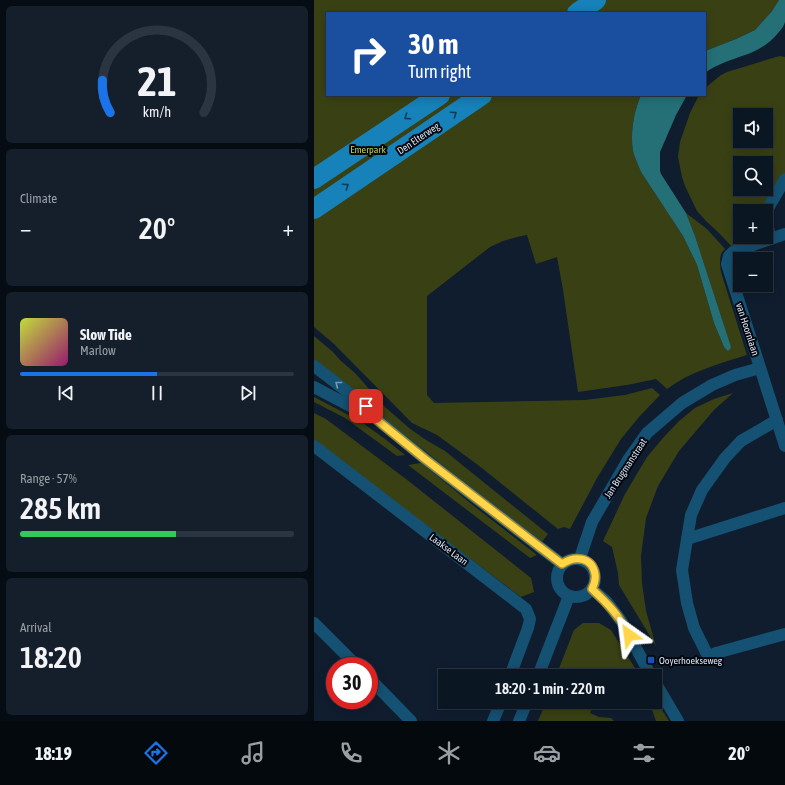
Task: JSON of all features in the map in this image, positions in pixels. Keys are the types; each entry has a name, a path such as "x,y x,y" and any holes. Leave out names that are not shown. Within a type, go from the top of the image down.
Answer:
{"main road":[{"path":"578,12 596,0"},
{"path":"314,179 438,96"},
{"name":"Den Elterweg","path":"314,209 481,96"}],"street":[{"path":"770,204 785,179"},
{"name":"van Hoornlaan","path":"773,238 785,234"},
{"name":"van Hoornlaan","path":"756,244 733,252 728,256 727,264 785,446"},
{"path":"314,366 366,406 377,420"},
{"name":"Jan Brugmanstraat","path":"580,558 592,522 628,460 647,433 682,403 712,385 735,375 760,368"},
{"path":"314,387 377,420 425,459 562,564"},
{"path":"777,420 741,441 725,458 702,490 690,515 682,570 687,603 694,628 709,658 716,653 785,634"},
{"name":"Laakse Laan","path":"314,446 526,609 530,619 528,628 513,669"},
{"path":"686,539 785,508"},
{"path":"580,558 592,567 595,574 595,582 592,589 587,594 575,597 569,596 562,592 558,585 558,570 562,564 568,560 580,558"},
{"path":"592,589 606,601 622,622 648,669"},
{"path":"541,669 569,596"},
{"path":"314,623 348,657"},
{"path":"378,687 411,721"},
{"path":"662,694 678,721"},
{"path":"493,721 498,709"},
{"path":"519,721 524,709"}],"green space":[{"name":"Emerpark","path":"314,0 779,0 772,11 755,30 706,51 706,12 326,12 326,96 641,96 636,108 632,130 633,151 641,172 683,236 697,265 714,323 724,347 731,348 695,236 686,213 707,229 725,249 720,257 721,272 747,355 695,373 667,389 656,379 578,392 557,257 536,264 527,235 503,241 490,247 427,296 427,395 434,403 585,400 625,395 652,388 660,395 621,439 597,478 570,529 564,527 558,529 478,465 437,435 412,423 334,344 314,327"},
{"path":"780,56 785,57 785,174 773,194 773,156 733,156 733,196 772,196 767,204 733,204 733,244 741,244 732,247 697,211 685,186 678,157 680,142 690,113 698,96 706,96 706,87 721,75"},
{"path":"314,336 355,373 385,407 409,428 445,451 548,534 541,543 405,435 314,360"},
{"path":"733,393 714,410 679,451 658,486 646,518 641,556 642,583 646,611 656,646 619,585 612,547 603,541 625,494 647,457 663,438 679,421 695,408 714,399"},
{"path":"314,397 360,421 405,455 397,456 345,418 314,402"},
{"path":"314,413 326,419 406,479 531,578 534,592 521,597 314,441"},
{"path":"421,463 537,555 530,558 408,465"},
{"path":"583,623 599,623 611,630 636,669 559,669 574,630"},
{"path":"543,709 591,709 590,713 599,717 611,718 614,721 538,721"},
{"path":"652,709 661,709 669,721 656,721"}],"shaded area":[{"path":"779,0 785,0 785,22 775,37 759,49 719,65 706,72 706,51 755,30 772,11"},
{"path":"641,96 686,96 676,115 660,152 660,171 686,213 695,236 731,347 728,351 724,347 714,323 697,265 683,236 641,172 633,151 632,130 636,108"}],"place":[{"name":"Ooyerhoekseweg","path":"651,660"}],"route":[{"path":"366,406 377,420 425,459 562,564 574,558 580,558 587,562 592,567 595,574 595,582 592,589 606,601 622,622 629,635"}]}
